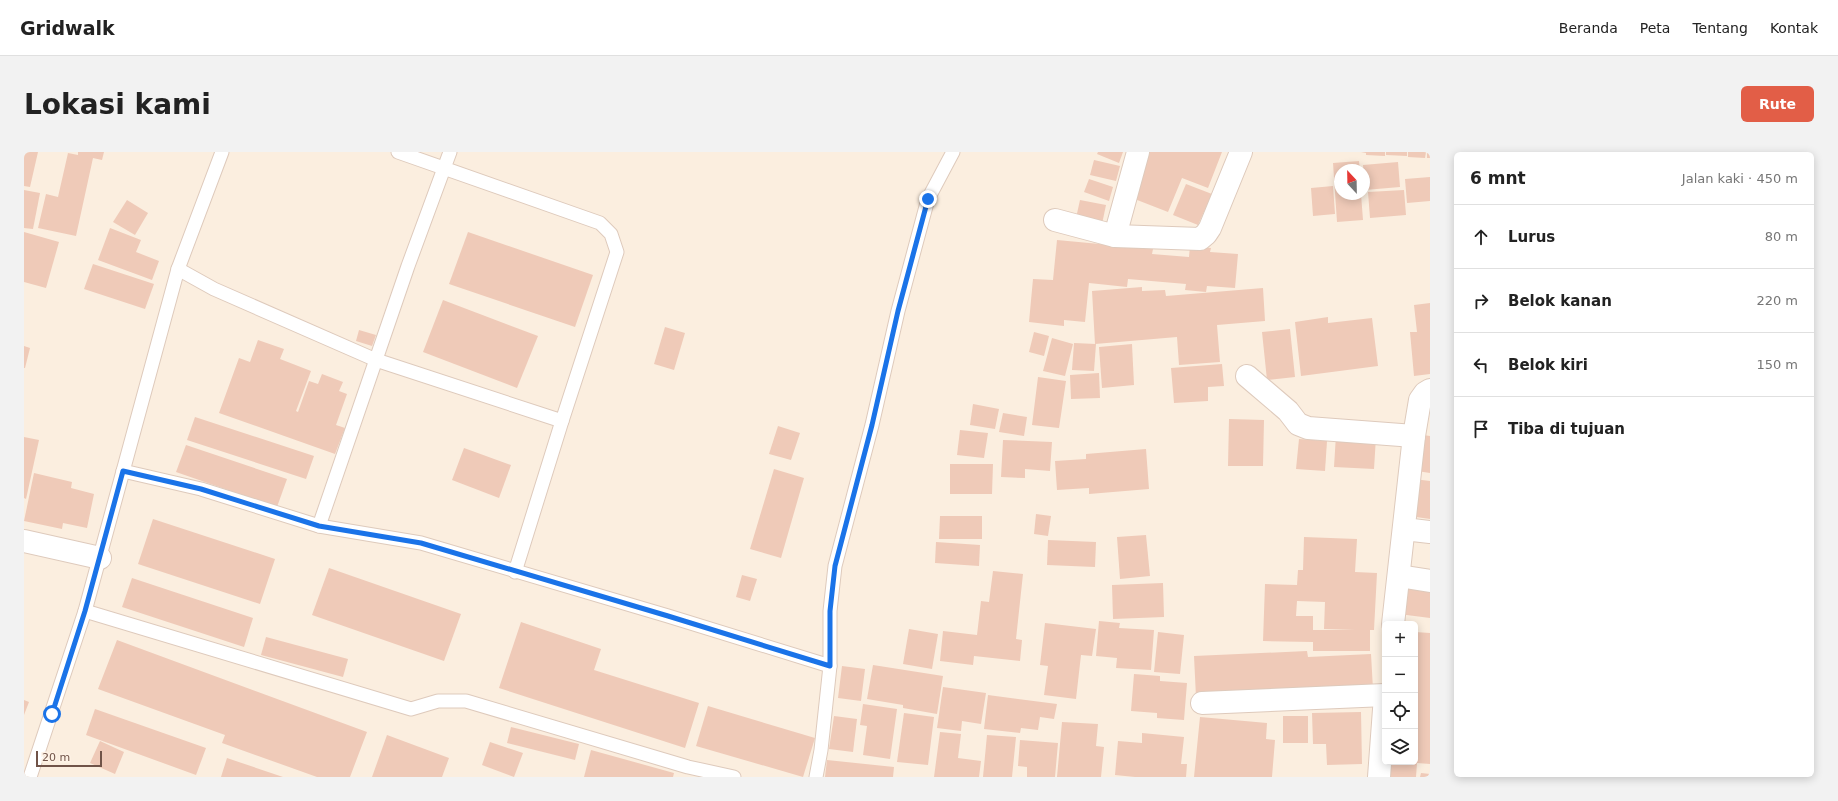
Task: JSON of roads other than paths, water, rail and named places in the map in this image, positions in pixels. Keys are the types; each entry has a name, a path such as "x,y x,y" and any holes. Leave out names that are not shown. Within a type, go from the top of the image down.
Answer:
{"street":[{"path":"1115,236 1138,152"},
{"path":"1055,220 1115,236 1200,239 1210,228 1241,152"},
{"path":"1247,376 1288,411 1298,424 1308,428 1414,436"},
{"path":"1393,621 1414,436 1420,400 1425,393 1430,390"},
{"path":"1404,529 1430,532"},
{"path":"24,542 100,558"},
{"path":"1399,576 1430,581"},
{"path":"1202,703 1382,695"},
{"path":"1379,777 1383,729"}],"lane":[{"path":"30,777 85,611 178,269 222,152"},
{"path":"398,152 600,223 611,234 617,252 515,572"},
{"path":"319,526 408,266 450,152"},
{"path":"816,777 821,750 830,666 830,611 835,566 872,425 898,311 928,199 953,152"},
{"path":"178,269 214,288 376,360 562,421"},
{"path":"123,471 201,489 319,526 421,543 668,616 830,666"},
{"path":"85,611 411,709 426,706 438,701 466,701 686,772 734,777"}]}
